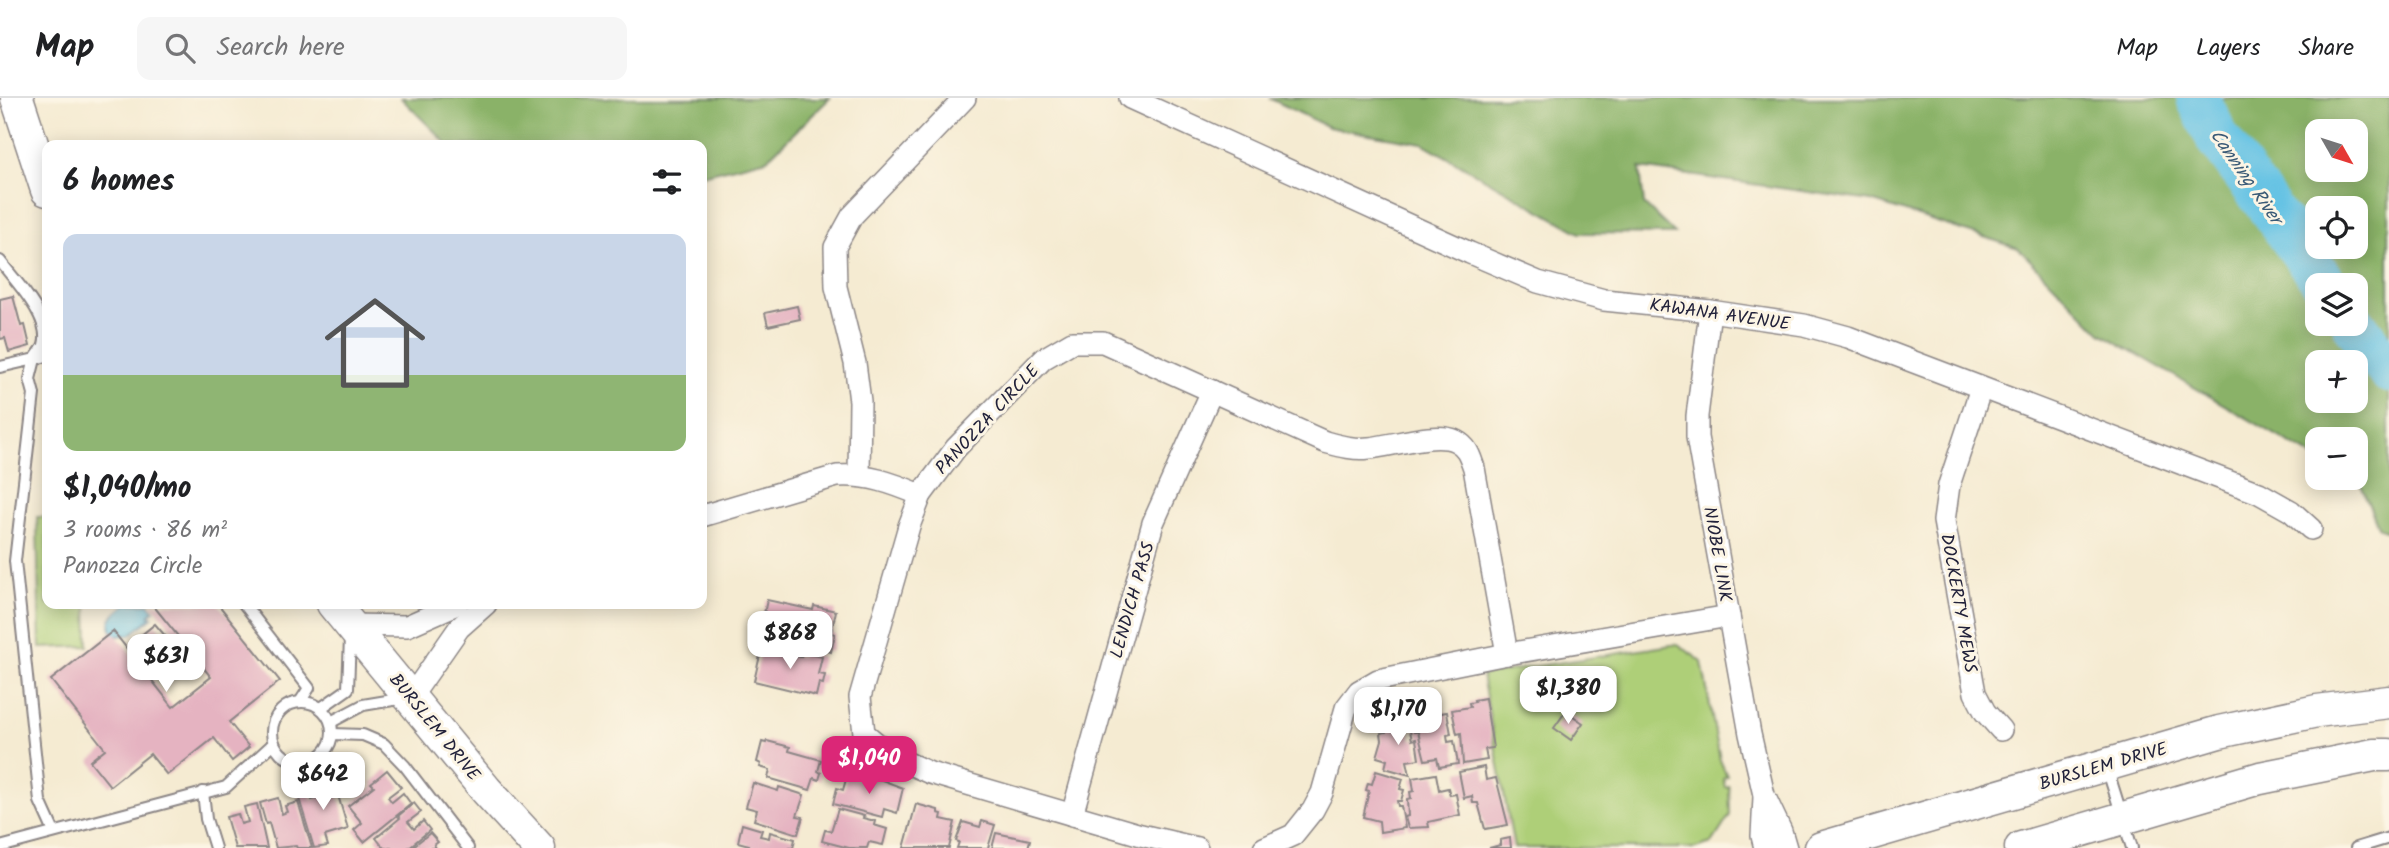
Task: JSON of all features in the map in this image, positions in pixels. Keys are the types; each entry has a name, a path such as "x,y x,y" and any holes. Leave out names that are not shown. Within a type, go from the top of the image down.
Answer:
{"main road":[{"path":"17,98 42,175"},
{"name":"BURSLEM DRIVE","path":"342,614 486,790 539,848"},
{"name":"BURSLEM DRIVE","path":"1821,848 2219,732 2317,710 2389,702"},
{"path":"2021,848 2129,833 2260,778 2374,755 2389,755"}],"street":[{"path":"859,475 860,401 855,363 836,287 835,247 852,216 965,98"},
{"name":"KAWANA AVENUE","path":"1130,98 1538,282 1604,300 1710,311 1804,325 1848,337 2259,494 2291,511 2311,529"},
{"name":"NIOBE LINK","path":"1710,311 1697,416 1698,437 1750,734 1764,795 1786,848"},
{"name":"PANOZZA CIRCLE","path":"1197,848 1140,835 930,773 892,756 864,733 860,697 909,526 921,495 956,448 1043,359 1072,342 1103,342 1325,442 1346,448 1366,449 1437,438 1455,440 1467,448 1474,468 1507,654"},
{"name":"DOCKERTY MEWS","path":"1981,388 1949,485 1944,521 1975,693 1985,712 2001,730"},
{"name":"LENDICH PASS","path":"1072,815 1153,523 1212,391"},
{"path":"707,514 837,475 876,478 921,495"},
{"path":"342,614 407,626 446,609"},
{"path":"411,697 459,628 480,609"},
{"path":"1264,848 1293,835 1314,807 1322,793 1346,708 1359,691 1378,680 1507,654 1729,616"},
{"name":"NIOBE LINK","path":"1764,795 1762,836 1765,848"}],"lane":[{"path":"0,261 38,312 42,322"},
{"path":"42,348 34,359 30,379 34,394 15,561 40,801 54,832"},
{"path":"0,368 42,357"},
{"path":"248,609 309,688 300,702"},
{"path":"321,708 348,689 342,614"},
{"path":"331,728 363,705 411,697"},
{"path":"300,702 315,704 321,708 331,728 330,744 324,752 306,762 287,758 279,751 272,734 276,716 282,709 300,702"},
{"path":"331,728 363,735 384,744 405,766 468,848"},
{"path":"0,847 226,787 274,743"},
{"path":"2106,765 2129,833"},
{"path":"203,792 206,819 215,848"},
{"path":"2356,848 2389,838"}],"green space":[{"path":"401,98 830,98 767,159 707,174 707,140 443,140"},
{"path":"1269,98 2389,98 2389,532 2378,527 2363,490 2368,490 2368,427 2305,427 2305,452 2101,333 2018,248 1871,201 1640,168 1644,204 1675,234 1580,233 1422,143 1328,127"},
{"path":"37,517 42,517 42,609 87,609 88,646 40,648"},
{"path":"1678,644 1702,662 1720,760 1727,776 1723,778 1725,787 1729,786 1730,815 1712,843 1695,848 1514,848 1482,675"}],"water":[{"path":"121,609 154,610 149,615 152,617 130,635 115,636 110,622"}],"building":[{"path":"13,296 30,346 9,352 5,338 0,339 0,299"},
{"path":"797,306 800,319 768,326 765,313"},
{"path":"767,600 813,610 814,606 836,611 831,633 835,634 831,652 759,636"},
{"path":"156,609 222,609 280,681 229,722 249,747 232,761 214,738 167,775 150,754 110,786 90,761 105,749 51,680 113,631 173,707 211,677"},
{"path":"155,624 168,639 147,656 134,641"},
{"path":"762,647 801,657 802,652 822,657 818,674 825,675 823,684 819,683 816,696 754,681"},
{"path":"1485,698 1493,748 1485,749 1487,760 1463,764 1461,733 1457,734 1452,710 1470,707 1469,703 1475,702 1474,700"},
{"path":"1566,711 1583,723 1571,740 1554,728"},
{"path":"1447,712 1451,734 1447,735 1448,742 1454,741 1458,764 1439,767 1437,758 1425,760 1418,732 1414,732 1411,715"},
{"path":"1407,717 1412,740 1416,739 1419,759 1407,761 1410,775 1385,768 1387,760 1377,757 1382,740 1381,733 1386,732 1386,728 1397,726 1395,719"},
{"path":"762,742 790,747 789,751 821,760 819,780 814,778 810,790 768,778 770,770 760,767 761,764 757,762"},
{"path":"1484,767 1486,780 1496,778 1508,825 1485,829 1478,803 1473,803 1472,796 1464,798 1459,772"},
{"path":"387,770 401,787 388,797 392,802 403,793 411,804 364,842 354,830 362,823 348,806 374,786 371,783"},
{"path":"1376,771 1403,779 1401,801 1397,801 1398,806 1401,806 1405,828 1380,832 1379,821 1363,817 1369,791 1366,790 1368,783 1372,784"},
{"path":"866,774 903,788 897,813 884,809 882,817 833,804 837,788 843,790 847,776 864,781"},
{"path":"1436,774 1439,790 1448,788 1450,795 1456,794 1460,815 1428,822 1429,827 1408,828 1405,817 1408,816 1407,799 1411,798 1410,792 1414,791 1412,778"},
{"path":"332,775 348,829 325,836 328,846 314,848 298,795 310,792 312,800 318,798 314,781"},
{"path":"753,783 804,795 797,816 803,817 798,834 754,820 757,810 746,807"},
{"path":"278,798 282,814 287,812 285,806 298,802 312,848 276,848 260,803"},
{"path":"414,803 421,812 408,822 414,829 423,821 430,830 408,848 384,848 376,838"},
{"path":"257,804 267,848 235,848 226,817 238,814 241,824 248,822 244,807"},
{"path":"916,804 938,810 938,813 942,814 941,819 955,822 949,848 904,848"},
{"path":"838,809 864,816 863,818 875,821 874,825 887,829 883,845 869,842 867,848 849,848 822,841 825,830 831,831"},
{"path":"982,821 995,825 988,848 957,848 959,842 956,841 963,822 980,827"},
{"path":"742,824 762,830 760,836 769,838 770,832 795,839 793,848 748,848 749,845 738,842"},
{"path":"430,833 438,842 434,845 436,848 411,848"},
{"path":"996,833 1030,840 1028,848 992,848"},
{"path":"1510,838 1511,848 1489,848 1500,845 1500,840"}],"waterway":[{"name":"Canning River","path":"2198,98 2217,137 2317,273"},
{"name":"Canning River","path":"2363,336 2389,371"}]}
